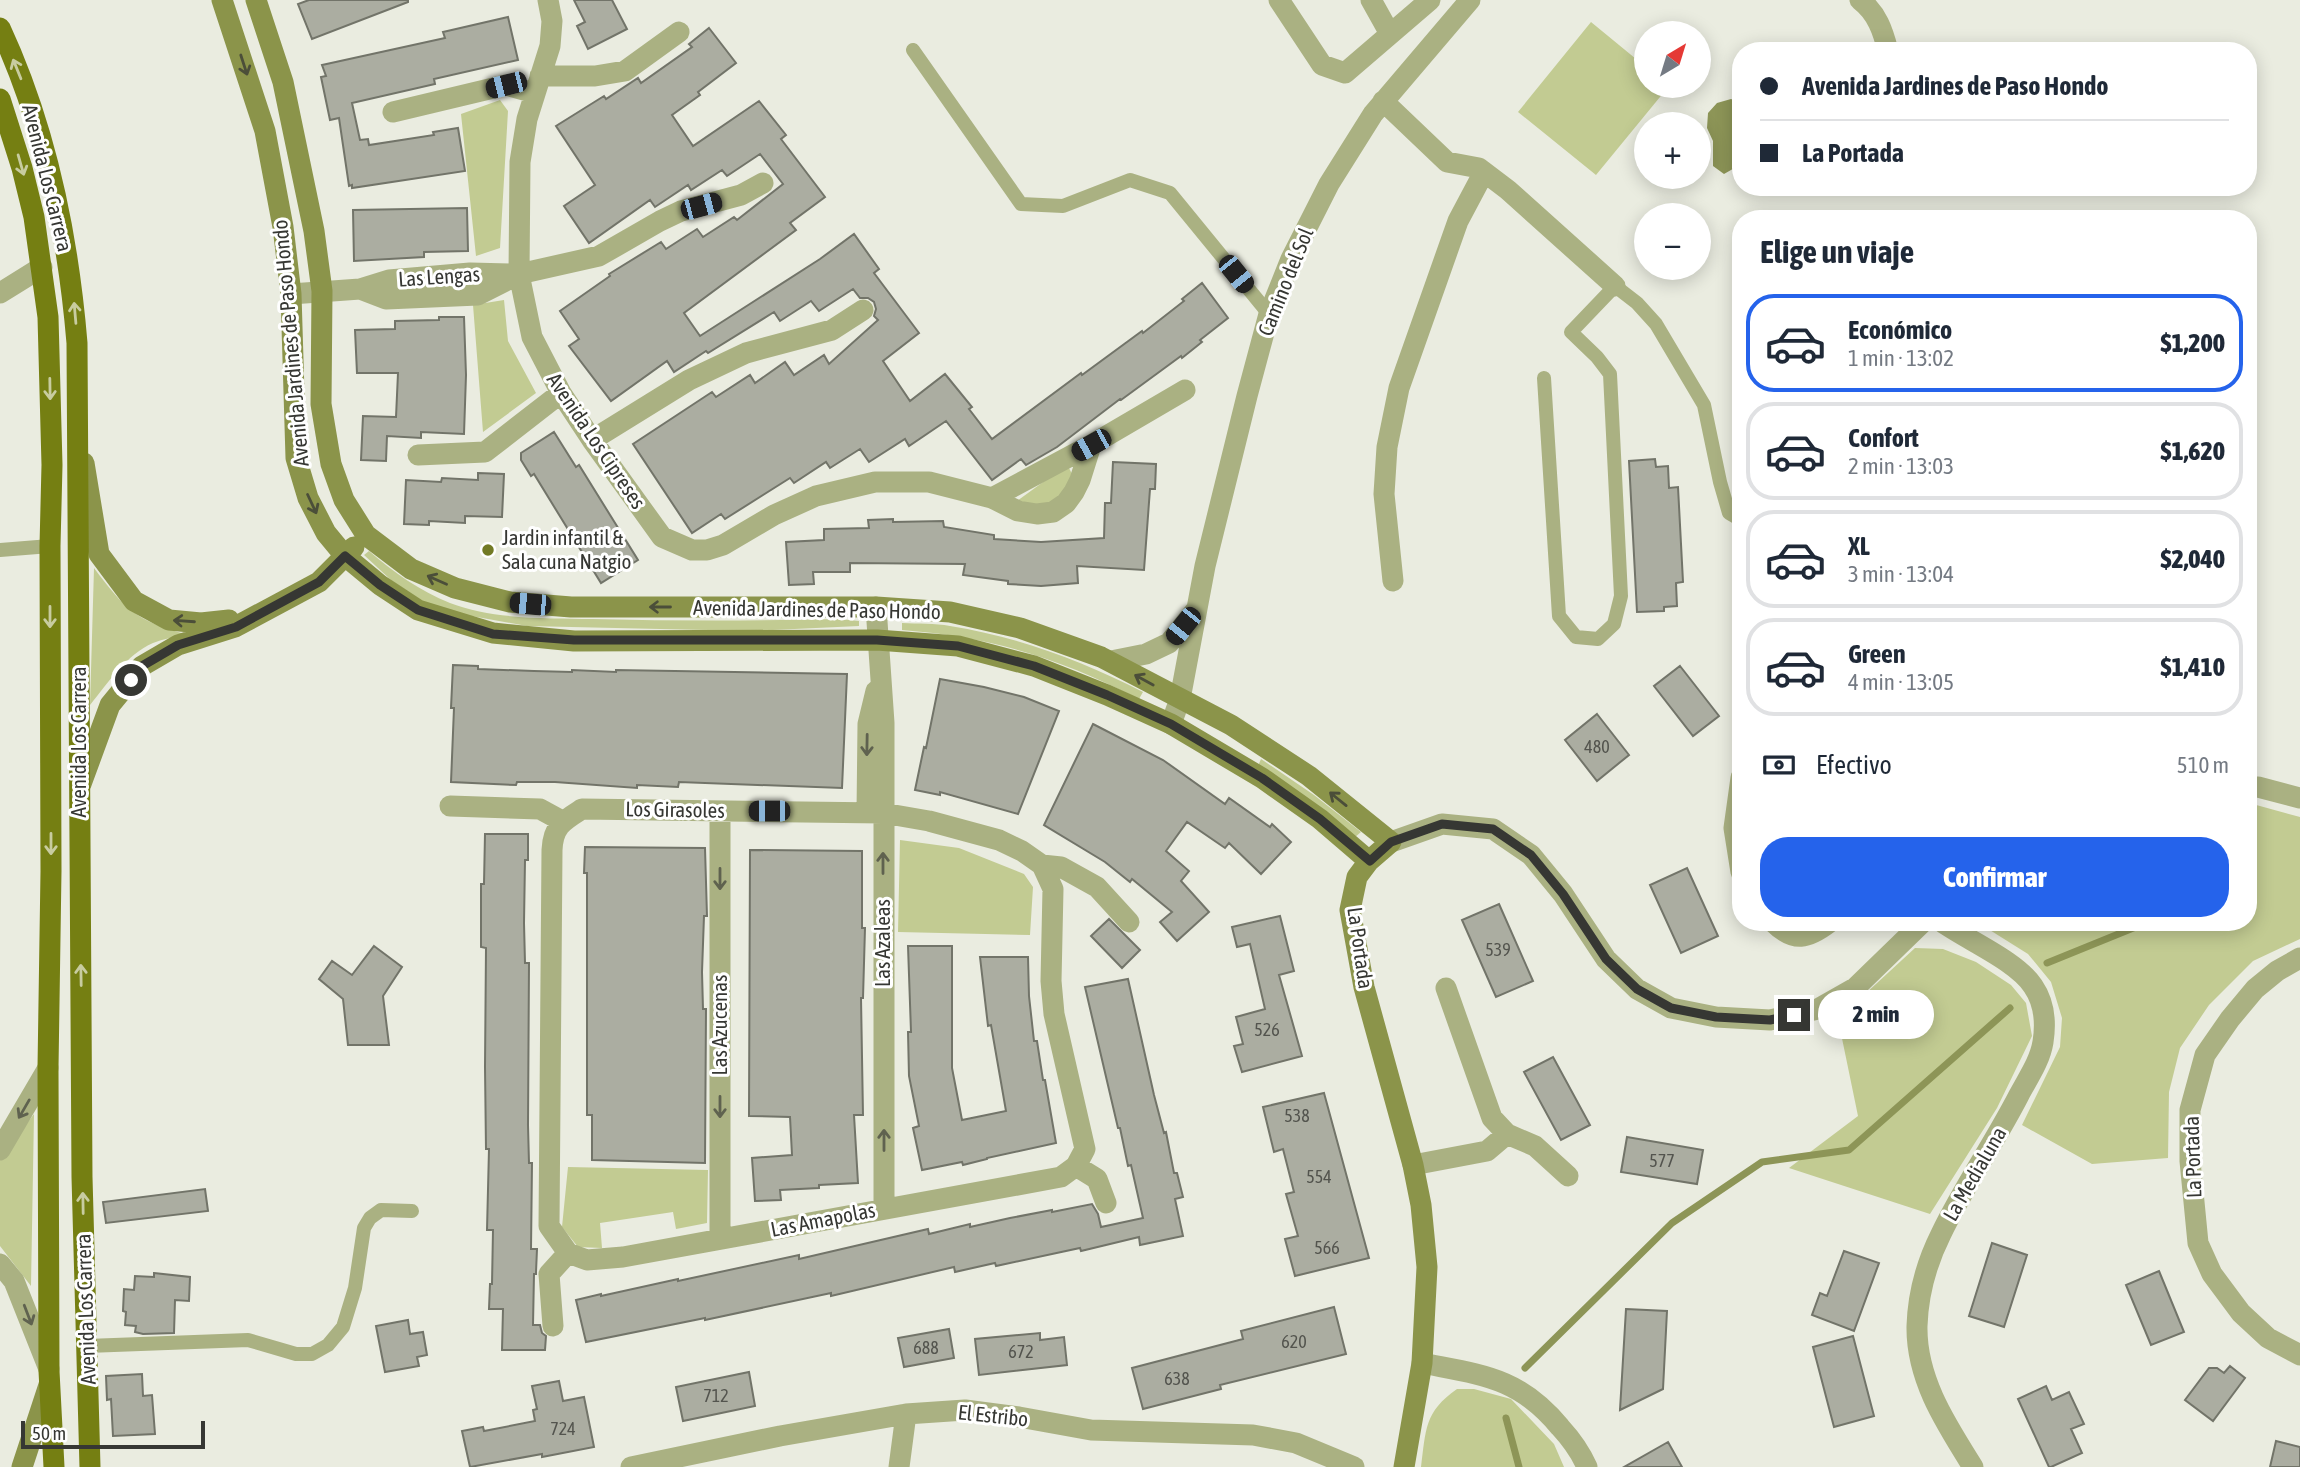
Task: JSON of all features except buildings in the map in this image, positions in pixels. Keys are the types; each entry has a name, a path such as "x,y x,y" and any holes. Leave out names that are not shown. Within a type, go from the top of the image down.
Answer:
{"main road":[{"name":"Avenida Los Carrera","path":"0,28 41,138 63,232 77,343 82,1177 90,1467"},
{"name":"Avenida Los Carrera","path":"0,99 22,168 34,218 48,317 51,465 48,1068 50,1377 54,1467"}],"street":[{"name":"Avenida Jardines de Paso Hondo","path":"222,0 265,131 283,227 291,295 296,458 308,498 326,533 345,556 380,585 418,610 493,634 574,640 877,640 958,646 1034,666 1171,724 1262,778 1320,819 1370,861"},
{"name":"Avenida Jardines de Paso Hondo","path":"256,0 283,82 314,231 321,291 321,404 331,464 344,500 366,535 411,569 455,588 510,602 571,607 876,607 950,612 1020,628 1111,661 1231,725 1310,776 1391,842"},
{"name":"Avenida Los Cipreses","path":"548,0 552,21 550,46 527,119 520,162 519,274 532,337 561,393 662,537 692,550 707,550 723,545 774,515 816,496 875,482 929,482 992,498 1018,511 1037,514 1053,512 1066,503 1074,492 1091,445"},
{"path":"1279,0 1322,65 1345,73 1430,0"},
{"path":"1371,0 1390,34"},
{"name":"Camino del Sol","path":"1171,724 1180,699 1196,610 1247,396 1269,314 1291,259 1323,196 1373,114 1470,0"},
{"path":"1860,0 1869,6 1882,28 1886,42"},
{"path":"393,112 506,85 537,85 625,71 679,32"},
{"path":"1383,101 1447,162 1479,168 1508,190 1615,286"},
{"path":"1393,581 1384,494 1387,447 1399,387 1458,221 1485,172"},
{"name":"Las Lengas","path":"291,295 360,289 388,280 470,273 519,274 599,256 660,220 681,211 741,195 763,183"},
{"path":"0,293 42,267"},
{"path":"592,440 689,380 746,353 832,330 863,310"},
{"path":"992,498 1185,390"},
{"path":"418,455 485,452 561,393"},
{"path":"79,430 99,554 134,601 169,620 201,623 252,618"},
{"path":"79,790 110,705 142,666 178,645 236,627 319,582 366,535"},
{"name":"Las Azaleas","path":"876,607 884,723 875,813 884,1208"},
{"name":"Camino del Sol","path":"1111,661 1146,654 1169,643 1196,610"},
{"path":"2257,788 2300,798"},
{"path":"450,806 540,809 562,821 553,835 552,850 550,1226 568,1253 549,1273 553,1326"},
{"name":"Los Girasoles","path":"562,821 582,809 875,813 929,821 999,840 1042,865 1061,867 1097,887 1129,922"},
{"name":"Las Azucenas","path":"720,811 720,1239"},
{"name":"La Portada","path":"1404,1467 1422,1363 1427,1267 1421,1205 1413,1165 1364,987 1350,910 1357,877 1370,861 1391,842 1442,824 1493,829 1531,855 1563,894 1606,959 1637,989 1671,1008 1716,1017 1770,1020 1818,1010 1855,988 1914,931"},
{"path":"1042,865 1053,889 1051,981 1054,1014 1085,1149 1076,1166 1097,1179 1107,1203"},
{"path":"1782,931 1797,937 1819,931"},
{"name":"La Medialuna","path":"1956,931 2019,970 2033,986 2042,1006 2045,1026 2043,1045 2036,1061 2005,1122 1941,1234 1928,1265 1919,1298 1917,1328 1921,1366 1940,1413 1973,1467"},
{"name":"La Portada","path":"2300,958 2277,971 2255,989 2230,1019 2205,1055 2190,1111 2190,1161 2198,1243 2212,1274 2241,1313 2268,1338 2300,1355"},
{"path":"1446,988 1492,1118 1507,1134 1535,1146 1568,1176"},
{"path":"0,1150 48,1068"},
{"path":"1413,1165 1487,1151 1507,1134"},
{"name":"Las Amapolas","path":"568,1253 586,1260 623,1257 1061,1177 1076,1166"},
{"path":"0,1264 14,1280 50,1377 22,1467"},
{"path":"1422,1363 1484,1376 1517,1388 1546,1410 1580,1450 1587,1467"},
{"name":"El Estribo","path":"632,1467 780,1436 906,1414 965,1410 1091,1430 1253,1435 1296,1443 1354,1467"},
{"path":"899,1467 906,1414"}],"lane":[{"path":"913,50 1021,204 1063,206 1130,180 1170,193 1269,314"},
{"path":"1544,378 1559,616 1576,638 1598,639 1614,624 1621,596 1610,374 1571,332 1615,286 1637,303 1656,324 1704,405 1720,482 1729,513 1732,515"},
{"path":"0,550 50,545"},
{"path":"87,1346 248,1340 296,1354 312,1354 328,1345 343,1327 355,1288 364,1227 370,1218 381,1210 412,1211"}],"shaded area":[{"path":"1591,22 1634,57 1634,98 1659,98 1648,112 1634,112 1634,129 1596,175 1518,112"},
{"path":"1732,99 1732,169 1724,174 1713,166 1709,112 1717,103"},
{"path":"500,100 508,111 500,248 476,256 461,114"},
{"path":"504,300 508,341 536,393 483,432 473,305"},
{"path":"1069,468 1073,476 1055,501 1043,506 1013,504 1061,469"},
{"path":"369,551 397,574 428,593 484,613 557,618 839,619 859,621 859,626 749,631 527,626 455,613 422,601 392,581 364,555"},
{"path":"94,568 132,611 154,624 185,634 153,643 135,654 90,705"},
{"path":"902,623 950,626 1001,637 1073,660 1143,692 1139,699 1053,661 966,638 902,630"},
{"path":"1261,759 1314,795 1361,832 1354,838 1258,766"},
{"path":"2257,805 2300,817 2300,939 2253,961 2209,1005 2180,1048 2169,1092 2168,1158 2092,1164 2022,1125 2060,1047 2062,1018 2051,982 2028,954 1991,931 2257,931"},
{"path":"900,840 959,848 1024,874 1033,887 1030,935 898,932"},
{"path":"1915,948 1943,949 1976,962 2011,985 2026,1003 2032,1036 1997,1108 1930,1214 1789,1168 1858,1116 1838,1019"},
{"path":"34,1114 31,1286 0,1246 0,1159"},
{"path":"568,1167 708,1170 707,1223 676,1229 673,1212 600,1223 602,1248 578,1247 562,1227"},
{"path":"1457,1389 1474,1389 1511,1399 1554,1444 1564,1467 1421,1467 1426,1432 1432,1414 1446,1397"}],"waterway":[{"path":"2047,963 2126,931"},
{"path":"1525,1368 1672,1223 1762,1162 1849,1150 2010,1008"},
{"path":"1506,1418 1519,1467"}],"place":[{"name":"Jardin infantil & Sala cuna Natgio","path":"488,550"}],"route":[{"path":"131,680 142,666 178,645 236,627 319,582 345,556 380,585 418,610 493,634 574,640 877,640 958,646 1034,666 1171,724 1262,778 1320,819 1370,861 1391,842 1442,824 1493,829 1531,855 1563,894 1606,959 1637,989 1671,1008 1716,1017 1770,1020 1794,1015"}]}
